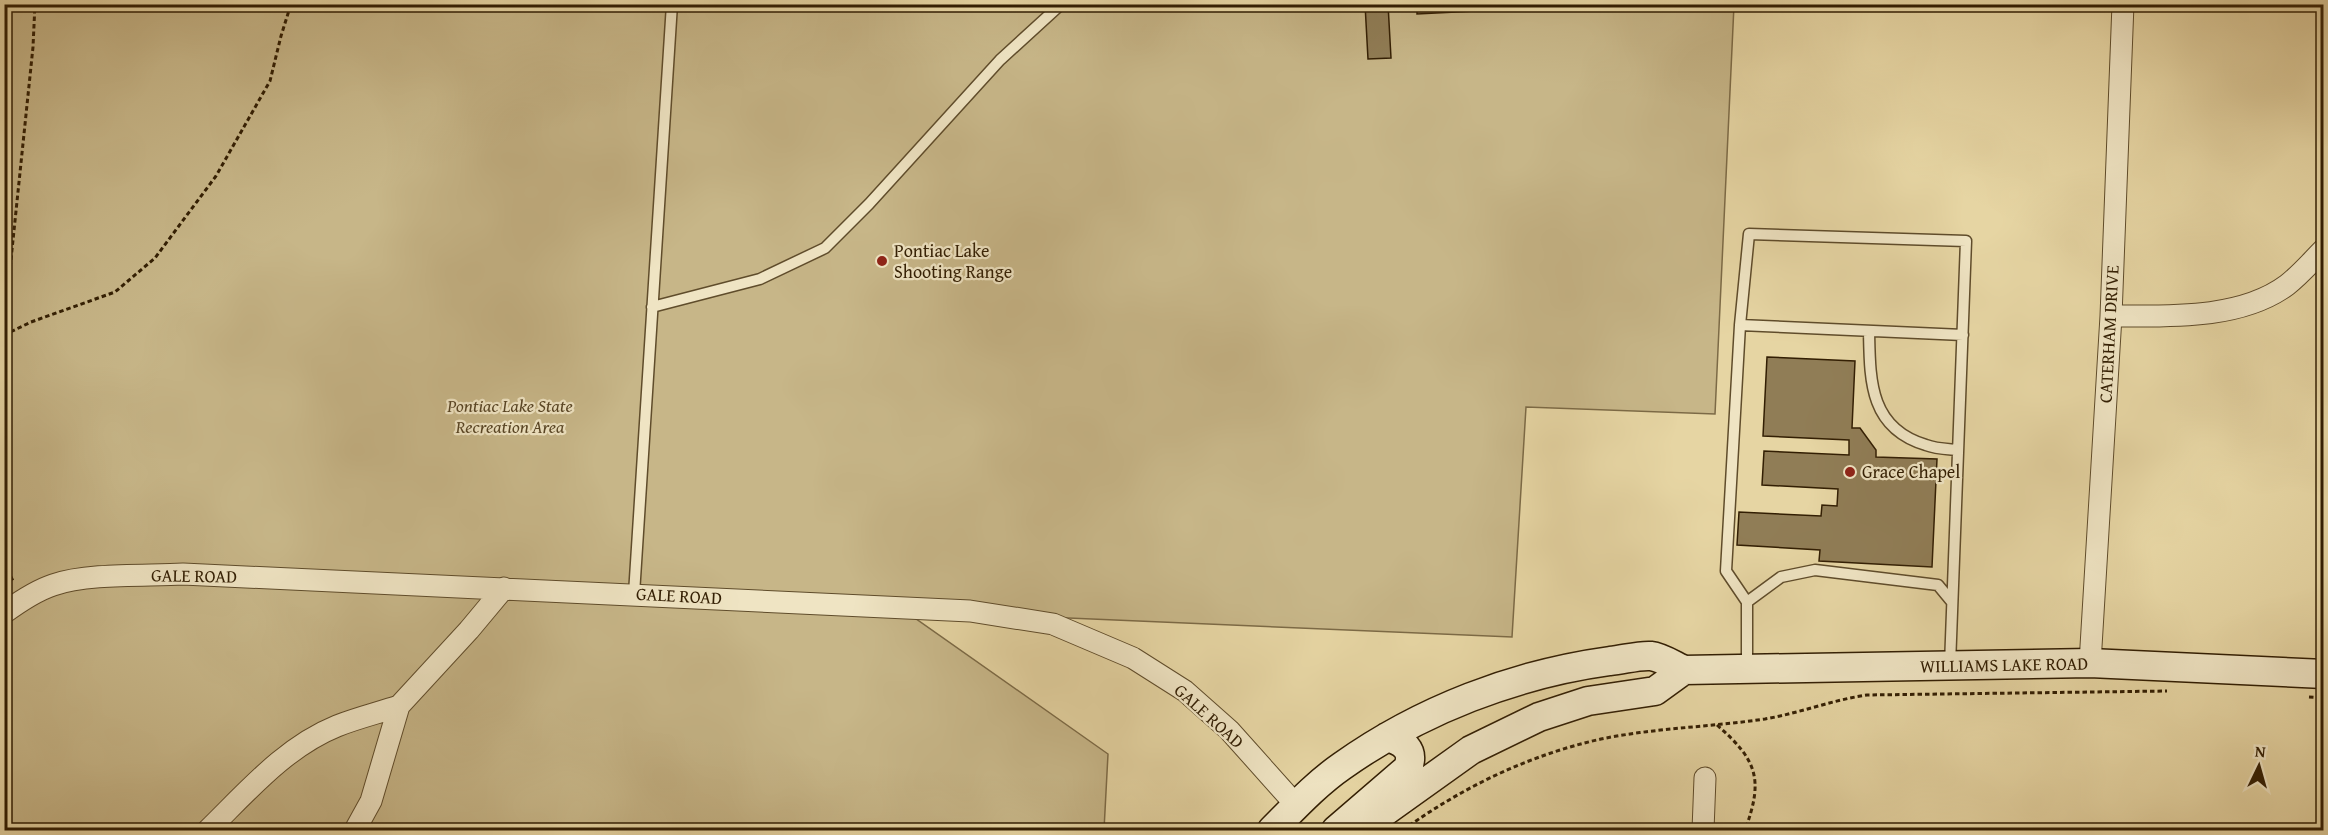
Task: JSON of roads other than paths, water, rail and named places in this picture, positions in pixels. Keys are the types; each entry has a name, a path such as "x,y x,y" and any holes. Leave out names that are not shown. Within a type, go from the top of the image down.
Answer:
{"main road":[{"name":"WILLIAMS LAKE ROAD","path":"1272,831 1296,805 1341,767 1387,737 1478,694 1541,675 1594,663 1652,656 1684,670 2090,663 2324,674"},
{"path":"1359,831 1471,750 1549,714 1588,701 1655,691 1684,670"},
{"path":"1541,675 1549,686 1552,698 1549,714"},
{"path":"1336,831 1408,768 1410,752 1405,745 1387,737"}],"street":[{"name":"CATERHAM DRIVE","path":"2090,663 2111,316 2123,4"},
{"path":"2111,316 2164,316 2221,311 2251,303 2286,285 2324,249"},
{"name":"GALE ROAD","path":"4,613 23,599 54,585 96,578 183,574 970,611 1053,624 1133,658 1185,691 1229,730 1296,805"},
{"path":"355,831 371,801 399,706 504,588"},
{"path":"208,831 267,771 305,743 336,726 399,706"},
{"path":"1703,831 1705,778"}],"lane":[{"path":"634,594 672,4"},
{"path":"652,307 760,279 825,248 869,204 1000,60 1064,4"},
{"path":"1747,669 1747,602 1726,572 1740,325 1749,234 1966,241 1950,665"},
{"path":"1740,325 1963,335"},
{"path":"1869,331 1870,380 1882,414 1899,434 1926,446 1958,450"},
{"path":"1747,602 1781,577 1815,570 1938,585 1952,602"}],"place":[{"name":"Pontiac Lake Shooting Range","path":"882,261"},
{"name":"Grace Chapel","path":"1850,472"}],"park label":[{"name":"Pontiac Lake State Recreation Area","path":"510,416"}]}
